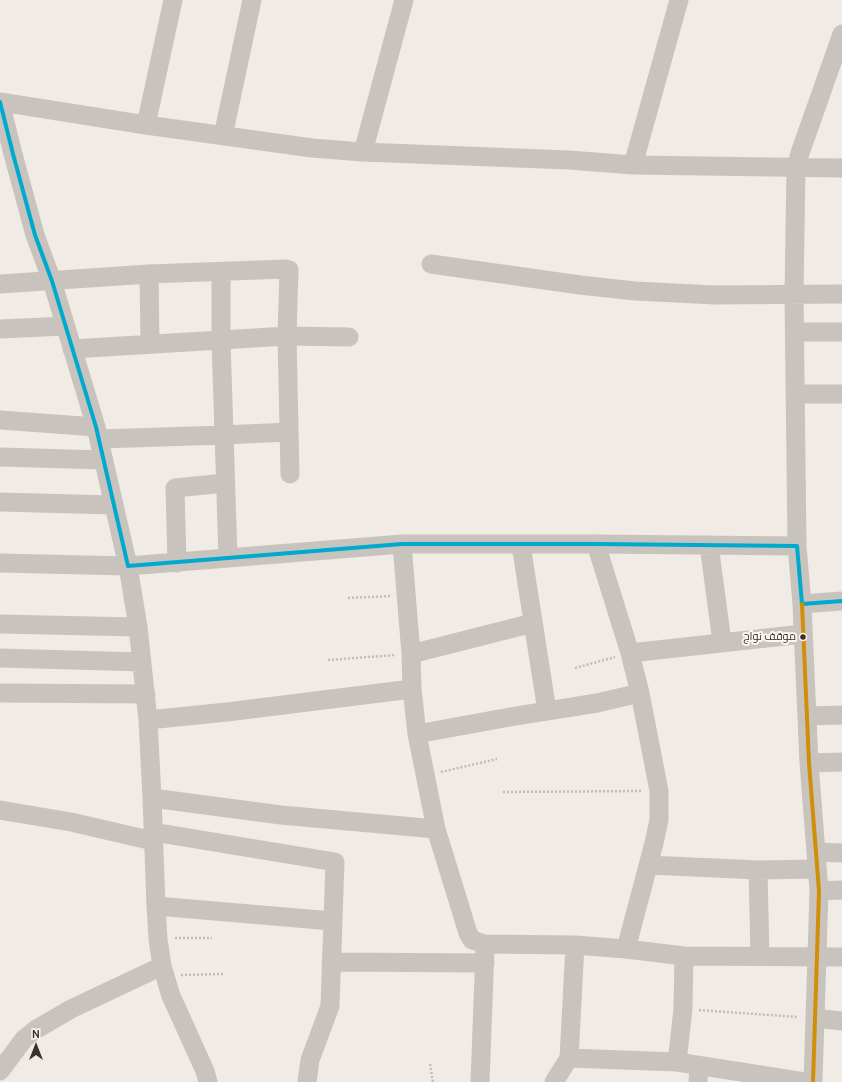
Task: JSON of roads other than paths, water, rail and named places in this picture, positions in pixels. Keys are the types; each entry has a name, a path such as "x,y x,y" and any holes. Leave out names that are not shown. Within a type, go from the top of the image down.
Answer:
{"street":[{"path":"146,125 173,0"},
{"path":"223,136 252,0"},
{"path":"363,152 404,0"},
{"path":"634,165 680,0"},
{"path":"813,1082 819,891 809,764 802,604 797,546 794,295 796,168 842,34"},
{"path":"208,1082 205,1071 177,1010 163,971 158,939 146,694 138,627 128,566 98,433 52,281 6,155 0,102 223,136 312,148 363,152 570,160 634,165 842,168"},
{"path":"431,264 580,285 636,291 715,295 842,294"},
{"path":"0,284 149,274 288,270 287,336 290,474"},
{"path":"221,272 221,341 228,557"},
{"path":"149,274 150,344"},
{"path":"0,329 65,326"},
{"path":"795,332 842,332"},
{"path":"72,349 287,336 349,337"},
{"path":"796,394 842,394"},
{"path":"0,420 98,433 224,435 289,432"},
{"path":"0,457 104,460"},
{"path":"177,563 175,488 225,484"},
{"path":"0,502 114,505"},
{"path":"0,563 128,566 402,544 797,546"},
{"path":"402,544 407,595 416,734 436,829 468,933 472,940 485,944 575,945 684,956 842,957"},
{"path":"596,544 630,653 640,693 659,791 659,820 649,864 626,949"},
{"path":"521,545 547,711"},
{"path":"709,545 722,642"},
{"path":"802,604 842,601"},
{"path":"411,654 533,623"},
{"path":"0,624 138,627"},
{"path":"630,653 803,634"},
{"path":"0,658 142,662"},
{"path":"148,720 227,712 412,689"},
{"path":"0,693 146,694"},
{"path":"416,734 547,711 597,704 640,693"},
{"path":"807,716 842,715"},
{"path":"809,764 842,762"},
{"path":"152,798 289,816 436,829"},
{"path":"0,810 153,836 335,862 330,1006 310,1060 307,1082"},
{"path":"649,864 758,870 817,860 842,853"},
{"path":"758,870 760,956"},
{"path":"819,891 842,890"},
{"path":"156,906 332,921"},
{"path":"480,1082 485,944"},
{"path":"554,1082 569,1058 575,945"},
{"path":"677,1062 683,1009 684,956"},
{"path":"331,962 485,963"},
{"path":"0,1071 24,1039 34,1030 71,1009 163,971"},
{"path":"815,1018 842,1021"},
{"path":"569,1058 677,1062 699,1074 806,1082"}],"place":[{"name":"موقف نواج","path":"803,637"}]}
